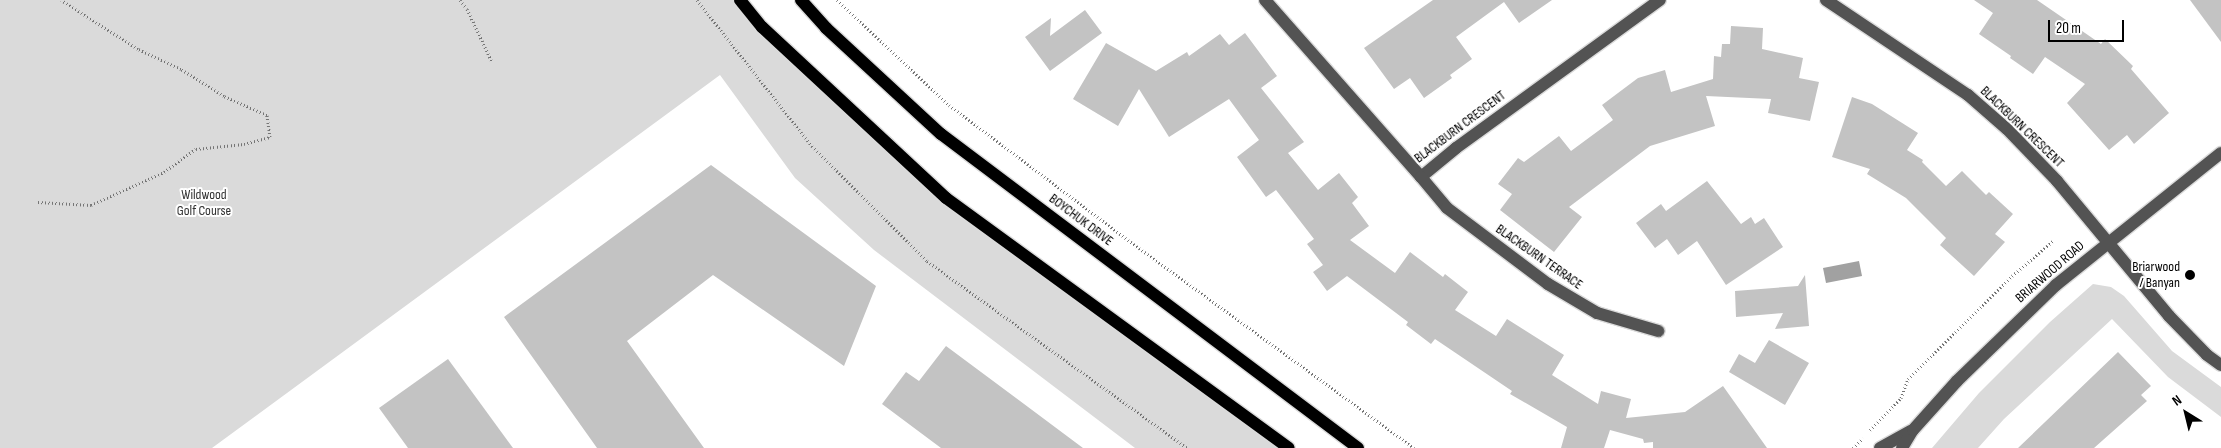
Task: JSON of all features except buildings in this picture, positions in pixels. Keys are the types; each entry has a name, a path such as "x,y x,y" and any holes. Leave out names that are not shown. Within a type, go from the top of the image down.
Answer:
{"main road":[{"path":"740,0 762,27 946,198 1289,448"},
{"name":"BOYCHUK DRIVE","path":"801,0 826,28 941,134 1358,448"}],"street":[{"name":"BLACKBURN CRESCENT","path":"1265,0 1421,177 1456,148 1660,0"},
{"name":"BLACKBURN CRESCENT","path":"1826,0 1968,96 2007,129 2057,181 2169,316 2207,355 2221,365"},
{"name":"BRIARWOOD ROAD","path":"1902,448 1914,430 1957,381 2056,285 2221,153"},
{"name":"BLACKBURN TERRACE","path":"1421,177 1447,208 1548,284 1597,313 1658,331"},
{"name":"BRIARWOOD ROAD","path":"1880,448 1914,430"}],"path":[{"path":"38,202 91,205 164,172 196,149 244,144 270,137 267,115 224,96 180,69 138,49 61,0"},
{"path":"460,0 467,9 492,62"},
{"path":"697,0 812,146 927,260 1187,448"},
{"path":"837,0 949,105 1146,254 1414,448"},
{"path":"1852,448 1902,398 1908,379 2012,276 2053,240"}],"green space":[{"name":"Wildwood Golf Course","path":"0,0 742,0 946,198 1289,448 1135,448 874,250 795,178 720,75 212,448 0,448"},
{"path":"2093,284 2111,287 2124,296 2172,351 2221,387 2221,417 2168,377 2112,319 2004,419 1978,448 1932,448 1979,393 2050,322"}],"shaded area":[{"path":"1859,261 1862,276 1826,283 1823,268"}],"place":[{"name":"Briarwood / Banyan","path":"2190,275"}]}
